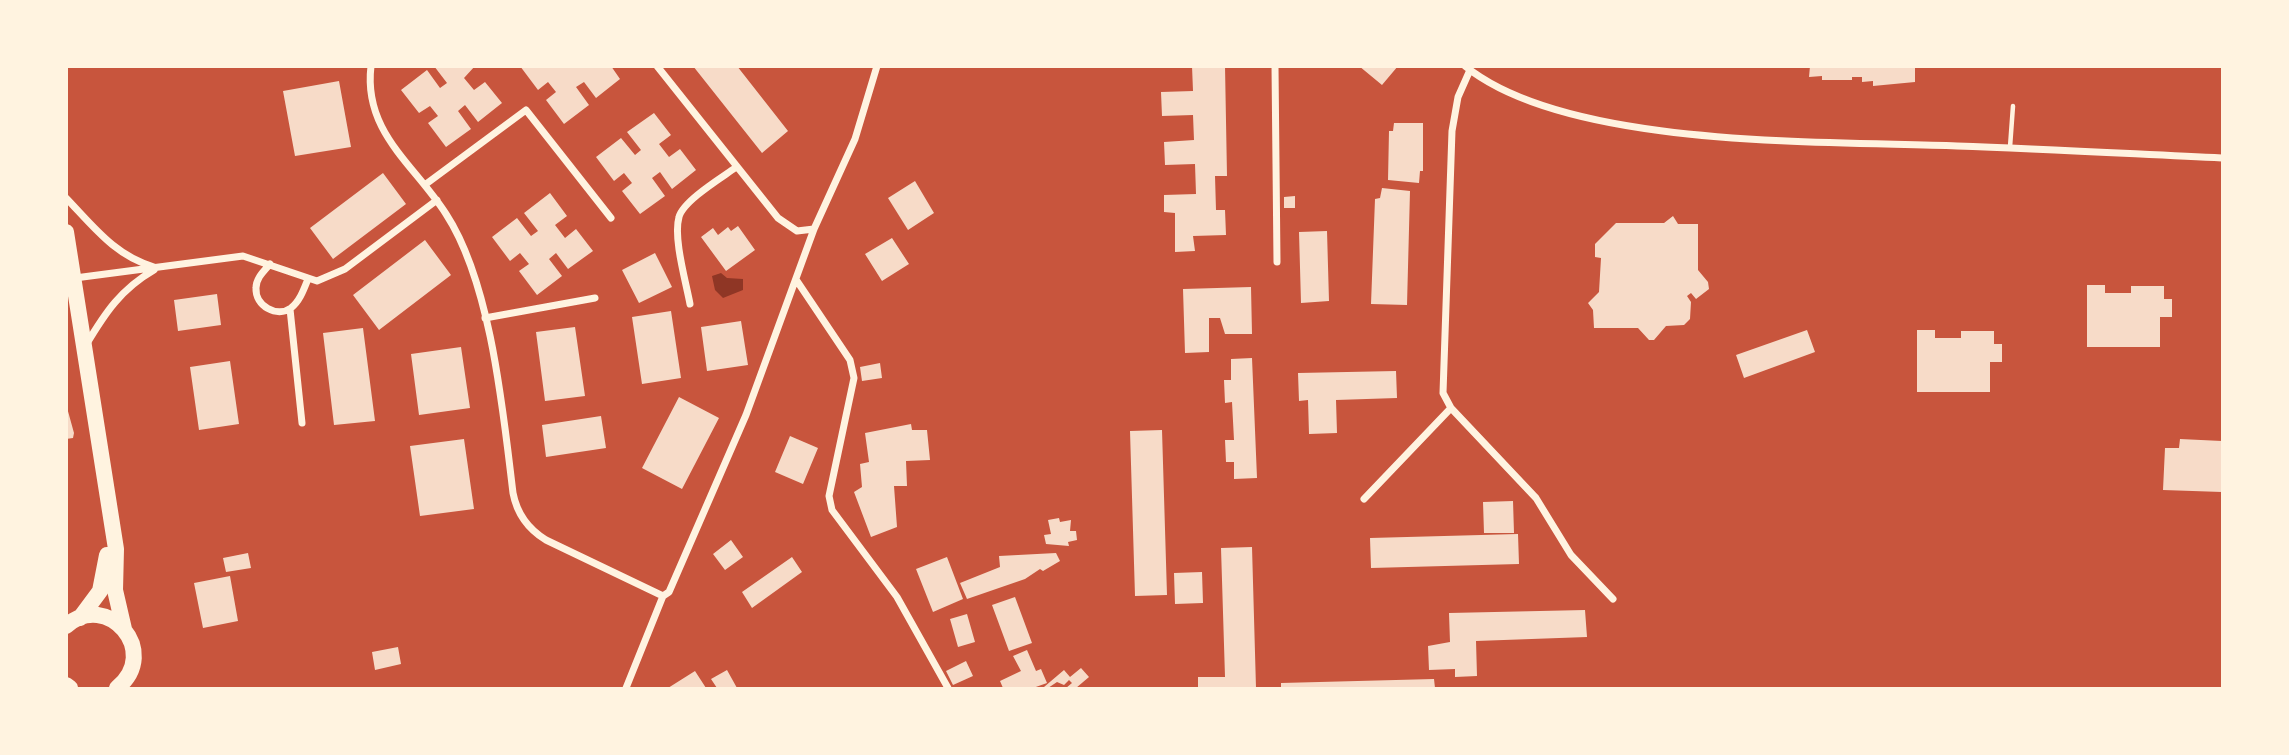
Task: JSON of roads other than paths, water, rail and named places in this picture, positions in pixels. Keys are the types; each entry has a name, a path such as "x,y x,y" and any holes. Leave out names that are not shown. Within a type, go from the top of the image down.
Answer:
{"main road":[{"path":"66,232 116,549 115,590 124,629 134,650 132,681 117,688"},
{"path":"73,622 100,591 111,518"},
{"path":"73,622 104,616 124,629"}],"street":[{"path":"371,66 371,99 381,130 437,200 466,255 485,318 513,493 522,518 537,534 564,551 663,596"},
{"path":"657,66 735,168 789,228 801,232 814,229"},
{"path":"625,688 663,596 669,593 747,415 814,229 855,139 877,66"},
{"path":"1275,66 1277,262"},
{"path":"1613,599 1571,555 1536,498 1451,408 1443,393 1452,131 1467,68 1504,90 1571,114 1666,132 2222,158"},
{"path":"426,184 526,110 611,218"},
{"path":"690,303 678,237 679,217 687,204 735,168"},
{"path":"66,198 117,250 132,261 158,268"},
{"path":"75,278 243,256 317,281 337,275 437,200"},
{"path":"270,264 259,277 255,288 258,300 267,309 278,312 290,309 298,301 308,279"},
{"path":"85,346 110,306 123,291 158,268"},
{"path":"797,281 850,360 854,378 829,496 832,510 897,597 948,688"},
{"path":"485,318 595,298"},
{"path":"290,309 302,423"},
{"path":"1364,499 1451,408"}],"lane":[{"path":"2010,148 2013,106"}]}
